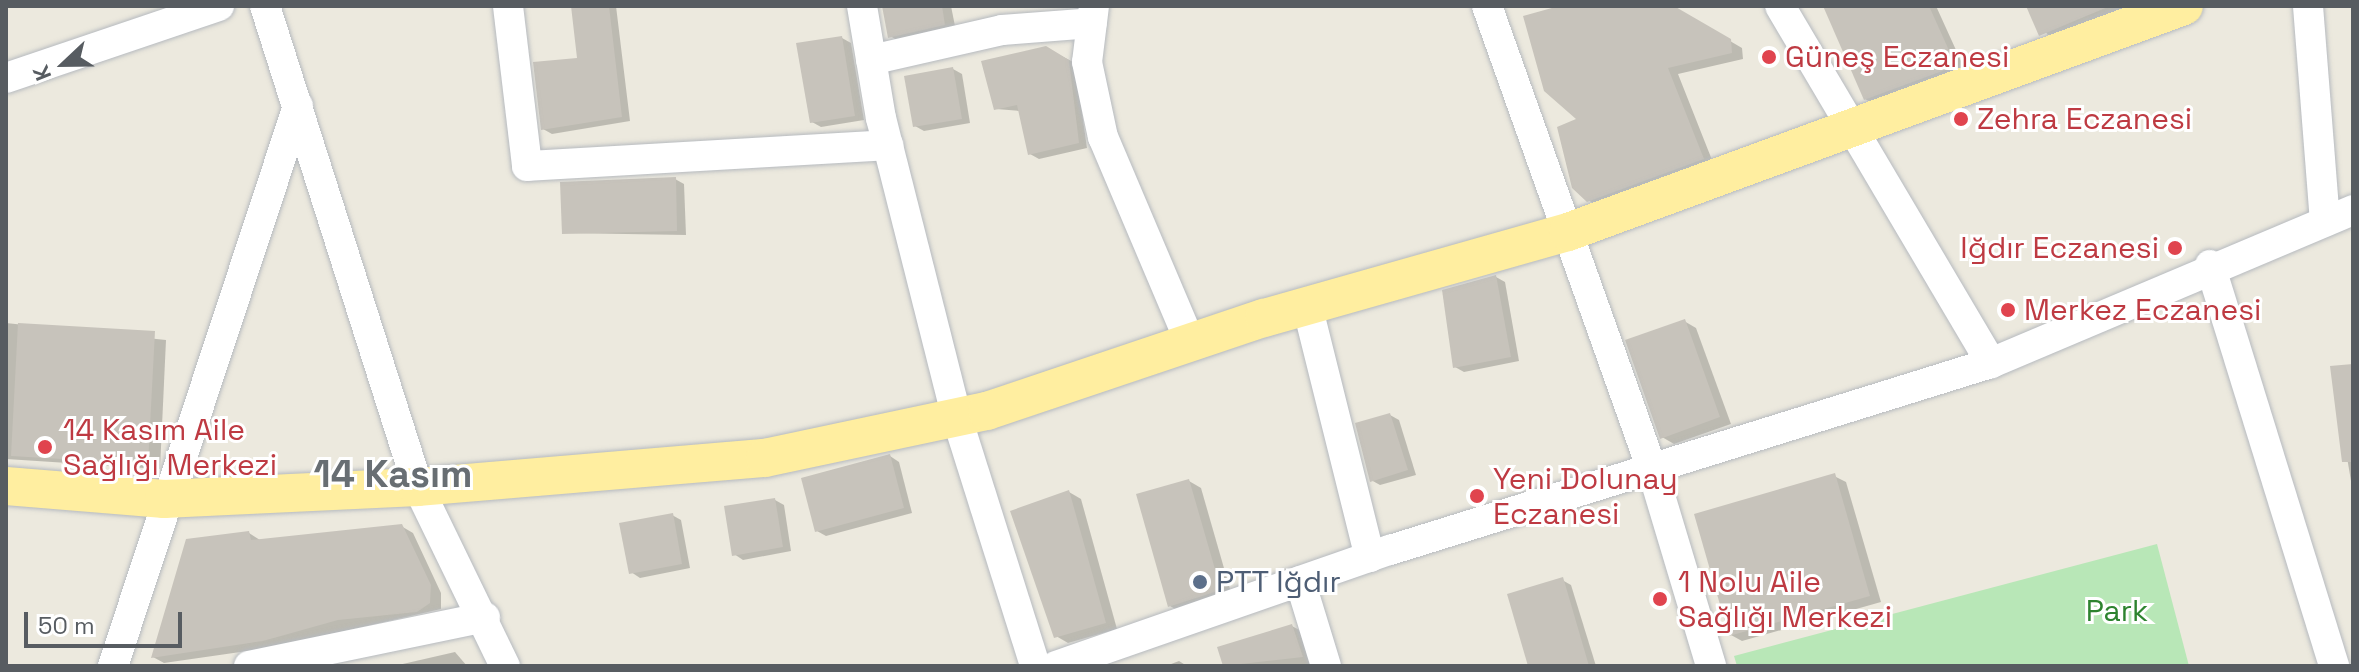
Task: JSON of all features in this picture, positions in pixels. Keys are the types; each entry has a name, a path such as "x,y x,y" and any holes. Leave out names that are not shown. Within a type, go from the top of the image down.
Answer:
{"main road":[{"path":"6,486 164,499 418,487 765,458 957,418 1307,305 1568,232 2184,6"}],"street":[{"path":"6,78 219,6"},
{"path":"265,6 418,487 485,617 505,666"},
{"path":"508,6 527,166 888,145"},
{"path":"862,6 888,145 957,418 1035,666"},
{"path":"1487,6 1652,469 1711,666"},
{"path":"1780,6 1991,363"},
{"path":"2308,6 2325,221"},
{"path":"871,60 1002,30 1093,15 1087,62 1103,137 1190,342"},
{"path":"113,666 164,499 298,106"},
{"path":"1056,666 1370,557 1991,363 2210,265 2353,210"},
{"path":"2210,265 2334,666"},
{"path":"1307,305 1370,557"},
{"path":"1300,581 1326,666"},
{"path":"249,666 485,617"}],"green space":[{"name":"Park","path":"2157,544 2189,666 1737,666 1734,656"}],"building":[{"path":"571,6 609,6 622,117 541,130 533,62 577,58"},
{"path":"882,6 942,6 945,25 888,38"},
{"path":"1559,6 1674,6 1731,39 1732,53 1668,68 1704,159 1587,202 1572,188 1557,127 1576,119 1544,91 1523,16"},
{"path":"1823,6 1929,6 1956,66 1864,100"},
{"path":"2026,6 2110,6 2039,36"},
{"path":"842,36 855,116 810,123 796,43"},
{"path":"1046,46 1069,60 1079,143 1028,155 1017,105 994,110 981,61"},
{"path":"953,67 962,119 913,127 904,76"},
{"path":"676,177 677,231 562,234 560,182"},
{"path":"1496,275 1511,357 1453,368 1442,290"},
{"path":"1685,319 1720,417 1660,439 1625,340"},
{"path":"18,323 155,331 148,464 11,456"},
{"path":"2353,364 2353,462 2342,462 2330,366"},
{"path":"1390,413 1408,470 1370,482 1355,423"},
{"path":"890,454 904,508 815,532 801,478"},
{"path":"1835,473 1870,596 1729,636 1694,514"},
{"path":"1189,479 1221,590 1168,607 1136,494"},
{"path":"1069,490 1106,623 1054,638 1010,511"},
{"path":"775,498 783,547 732,556 724,506"},
{"path":"673,513 682,564 629,574 619,523"},
{"path":"402,524 431,585 430,603 417,612 338,620 263,641 151,658 186,539 249,531 251,540"},
{"path":"1563,577 1589,666 1528,666 1507,594"},
{"path":"1292,624 1303,657 1223,666 1217,647"}],"place":[{"name":"Güneş Eczanesi","path":"1769,57"},
{"name":"Zehra Eczanesi","path":"1961,119"},
{"name":"Iğdır Eczanesi","path":"2175,248"},
{"name":"Merkez Eczanesi","path":"2008,310"},
{"name":"14 Kasım Aile Sağlığı Merkezi","path":"45,447"},
{"name":"Yeni Dolunay Eczanesi","path":"1477,496"},
{"name":"PTT Iğdır","path":"1200,582"},
{"name":"1 Nolu Aile Sağlığı Merkezi","path":"1660,599"}],"district":[{"name":"14 Kasım","path":"393,475"}]}
